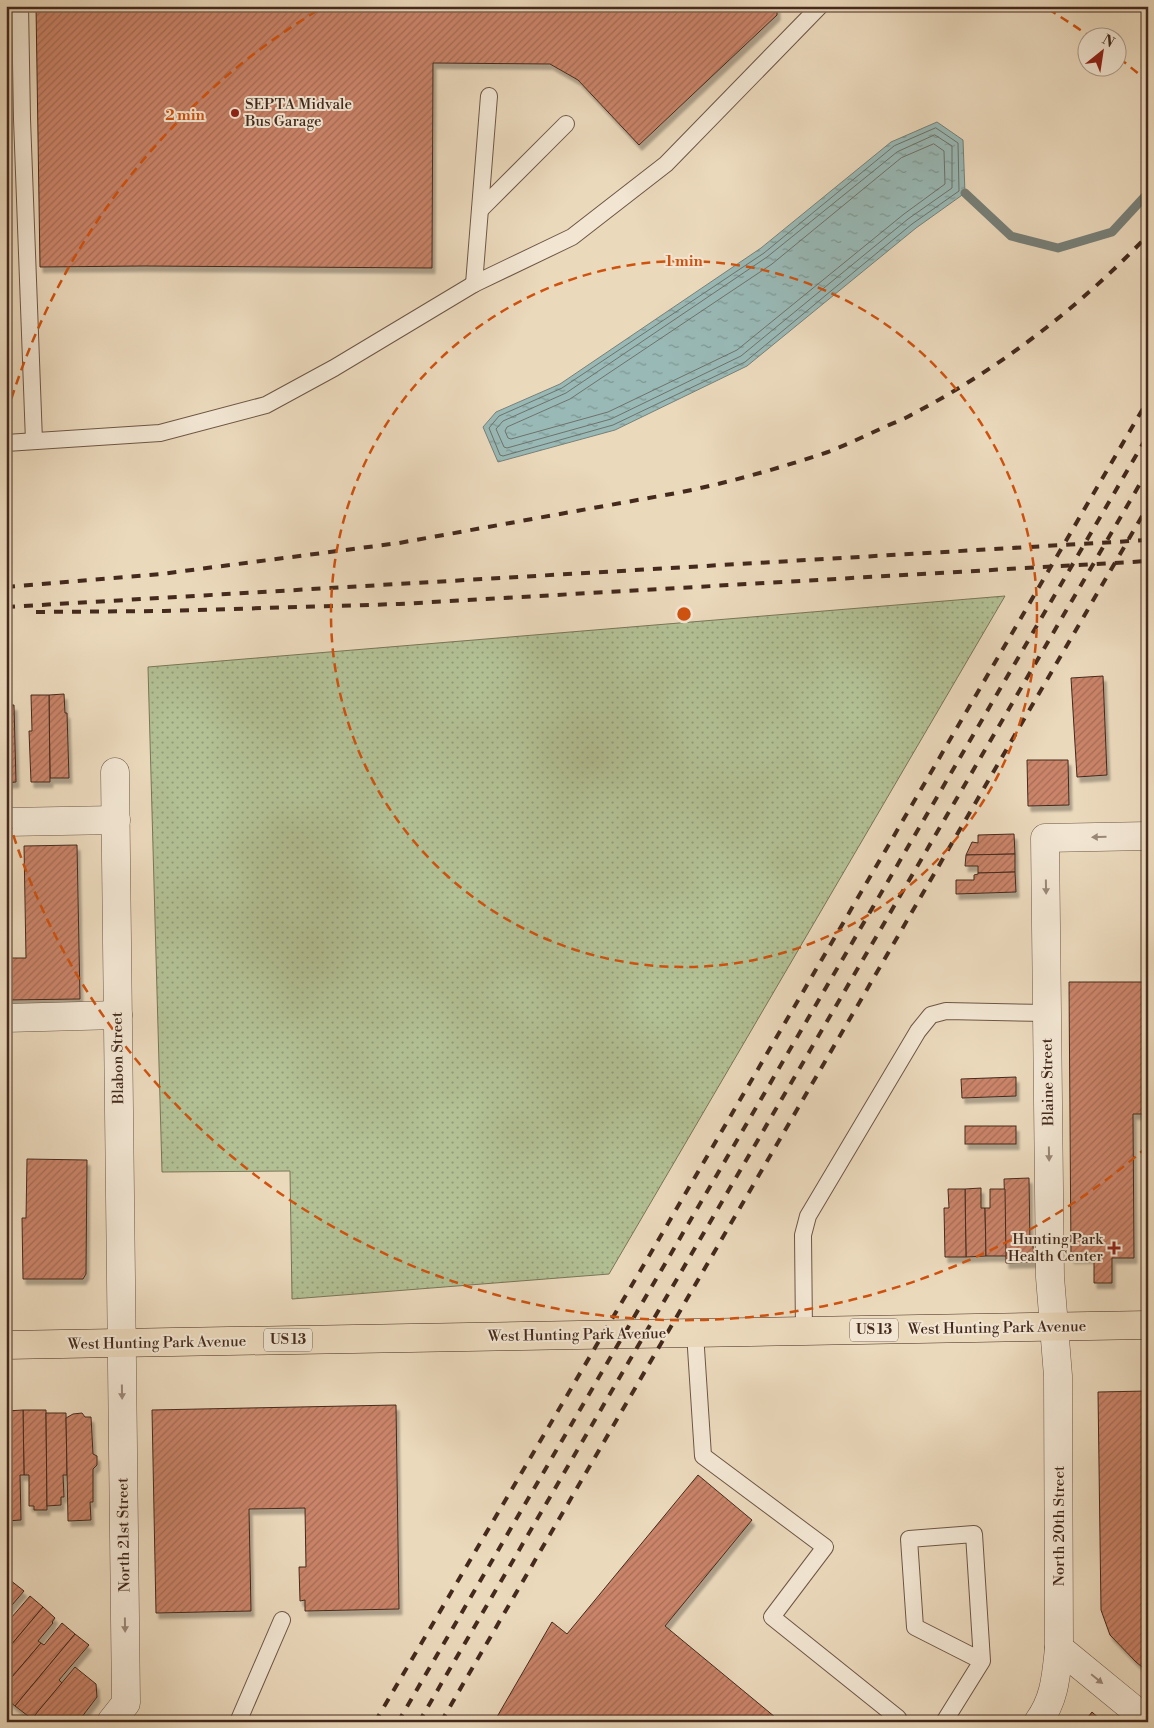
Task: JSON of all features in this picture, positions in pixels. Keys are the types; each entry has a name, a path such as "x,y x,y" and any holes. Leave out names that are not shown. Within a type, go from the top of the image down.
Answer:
{"main road":[{"name":"West Hunting Park Avenue","path":"6,1345 1148,1325"}],"street":[{"name":"Blabon Street","path":"115,772 121,1343"},
{"path":"6,822 116,820"},
{"name":"Blaine Street","path":"1054,1327 1050,1277 1045,838 1148,836"},
{"path":"6,1018 118,1015"},
{"name":"North 20th Street","path":"1038,1722 1044,1714 1054,1690 1059,1648 1058,1376 1054,1327"},
{"name":"North 21st Street","path":"111,1722 126,1703 121,1343"},
{"path":"1059,1648 1148,1721"}],"lane":[{"path":"20,6 22,119 34,441"},
{"path":"6,443 160,433 266,405 334,368 474,284 572,237 666,164 820,6"},
{"path":"474,284 489,96"},
{"path":"480,210 566,124"},
{"path":"804,1331 803,1235 808,1216 918,1031 931,1015 946,1011 1047,1013"},
{"path":"695,1333 703,1456 825,1548 772,1617 898,1718"},
{"path":"944,1722 982,1661 974,1534 909,1539 915,1627 982,1661"},
{"path":"238,1722 282,1620"}],"green space":[{"path":"1005,596 609,1274 292,1299 290,1171 162,1172 148,667"}],"water":[{"path":"937,122 963,140 965,193 916,228 747,366 615,430 498,462 483,427 496,412 560,384 761,248 891,142"}],"building":[{"name":"SEPTA Midvale Bus Garage","path":"36,6 777,6 777,15 639,145 578,80 550,64 433,63 432,268 40,267"},
{"path":"1103,676 1107,775 1077,777 1071,678"},
{"path":"64,694 65,713 67,713 69,778 50,778 49,695"},
{"path":"31,695 49,695 50,782 31,782 29,731 32,731"},
{"path":"6,705 14,705 16,782 6,783"},
{"path":"1027,760 1068,760 1069,805 1028,806"},
{"path":"1014,834 1015,854 966,855 972,842 978,843 978,835"},
{"path":"77,845 80,999 6,1000 6,958 26,958 24,846"},
{"path":"1015,854 1015,872 978,873 978,866 965,866 966,855"},
{"path":"1015,872 1016,892 956,894 956,880 974,880 974,875 978,873"},
{"path":"1069,982 1148,982 1148,1114 1133,1114 1134,1258 1112,1258 1112,1283 1094,1283 1094,1258 1071,1258"},
{"path":"1016,1077 1016,1096 962,1098 961,1079"},
{"path":"965,1126 1016,1126 1016,1144 965,1144"},
{"path":"27,1159 87,1160 86,1274 83,1279 23,1279 22,1218 26,1218"},
{"path":"1029,1178 1030,1245 1033,1245 1034,1262 1006,1263 1004,1179"},
{"path":"981,1188 981,1208 985,1208 986,1256 966,1257 965,1189"},
{"path":"948,1189 965,1189 966,1257 945,1257 944,1208 949,1208"},
{"path":"990,1189 1005,1189 1006,1256 986,1256 985,1208 990,1208"},
{"path":"1148,1391 1148,1672 1110,1635 1101,1610 1098,1392"},
{"path":"396,1405 399,1609 305,1611 305,1600 300,1601 299,1567 306,1567 305,1508 249,1509 251,1611 156,1613 152,1410"},
{"path":"23,1410 46,1410 47,1510 34,1510 34,1506 29,1506 29,1475 24,1475"},
{"path":"23,1410 24,1475 20,1475 21,1520 6,1521 6,1411"},
{"path":"46,1413 66,1413 67,1475 63,1475 64,1497 61,1497 61,1505 47,1506"},
{"path":"82,1413 85,1417 91,1417 93,1454 97,1456 97,1465 93,1469 93,1502 90,1502 91,1520 68,1521 66,1418 73,1414"},
{"path":"698,1475 752,1520 665,1626 781,1722 494,1722 552,1622 567,1634"},
{"path":"10,1580 24,1591 6,1612 6,1584"},
{"path":"30,1596 43,1607 6,1651 6,1618 8,1616 11,1618"},
{"path":"43,1607 55,1618 53,1623 38,1641 41,1643 6,1684 6,1651"},
{"path":"62,1623 75,1634 15,1706 6,1699 6,1684 41,1643 44,1645"},
{"path":"75,1634 89,1645 59,1680 62,1683 32,1719 15,1706"},
{"path":"75,1667 96,1684 97,1697 78,1722 36,1722 35,1715"},
{"path":"1092,1712 1103,1722 1084,1722"}],"waterway":[{"path":"965,193 1011,236 1058,248 1112,232 1148,193"}],"railway":[{"path":"6,587 161,574 399,543 682,492 792,464 828,452 903,419 976,378 1037,335 1095,287 1148,235"},
{"path":"375,1722 1148,400"},
{"path":"398,1722 1148,435"},
{"path":"419,1722 1148,470"},
{"path":"441,1722 1148,506"},
{"path":"6,607 1148,540"},
{"path":"36,612 164,611 399,604 1148,561"}],"place":[{"name":"SEPTA Midvale Bus Garage","path":"235,113"},
{"name":"Hunting Park Health Center","path":"1114,1248"}]}
